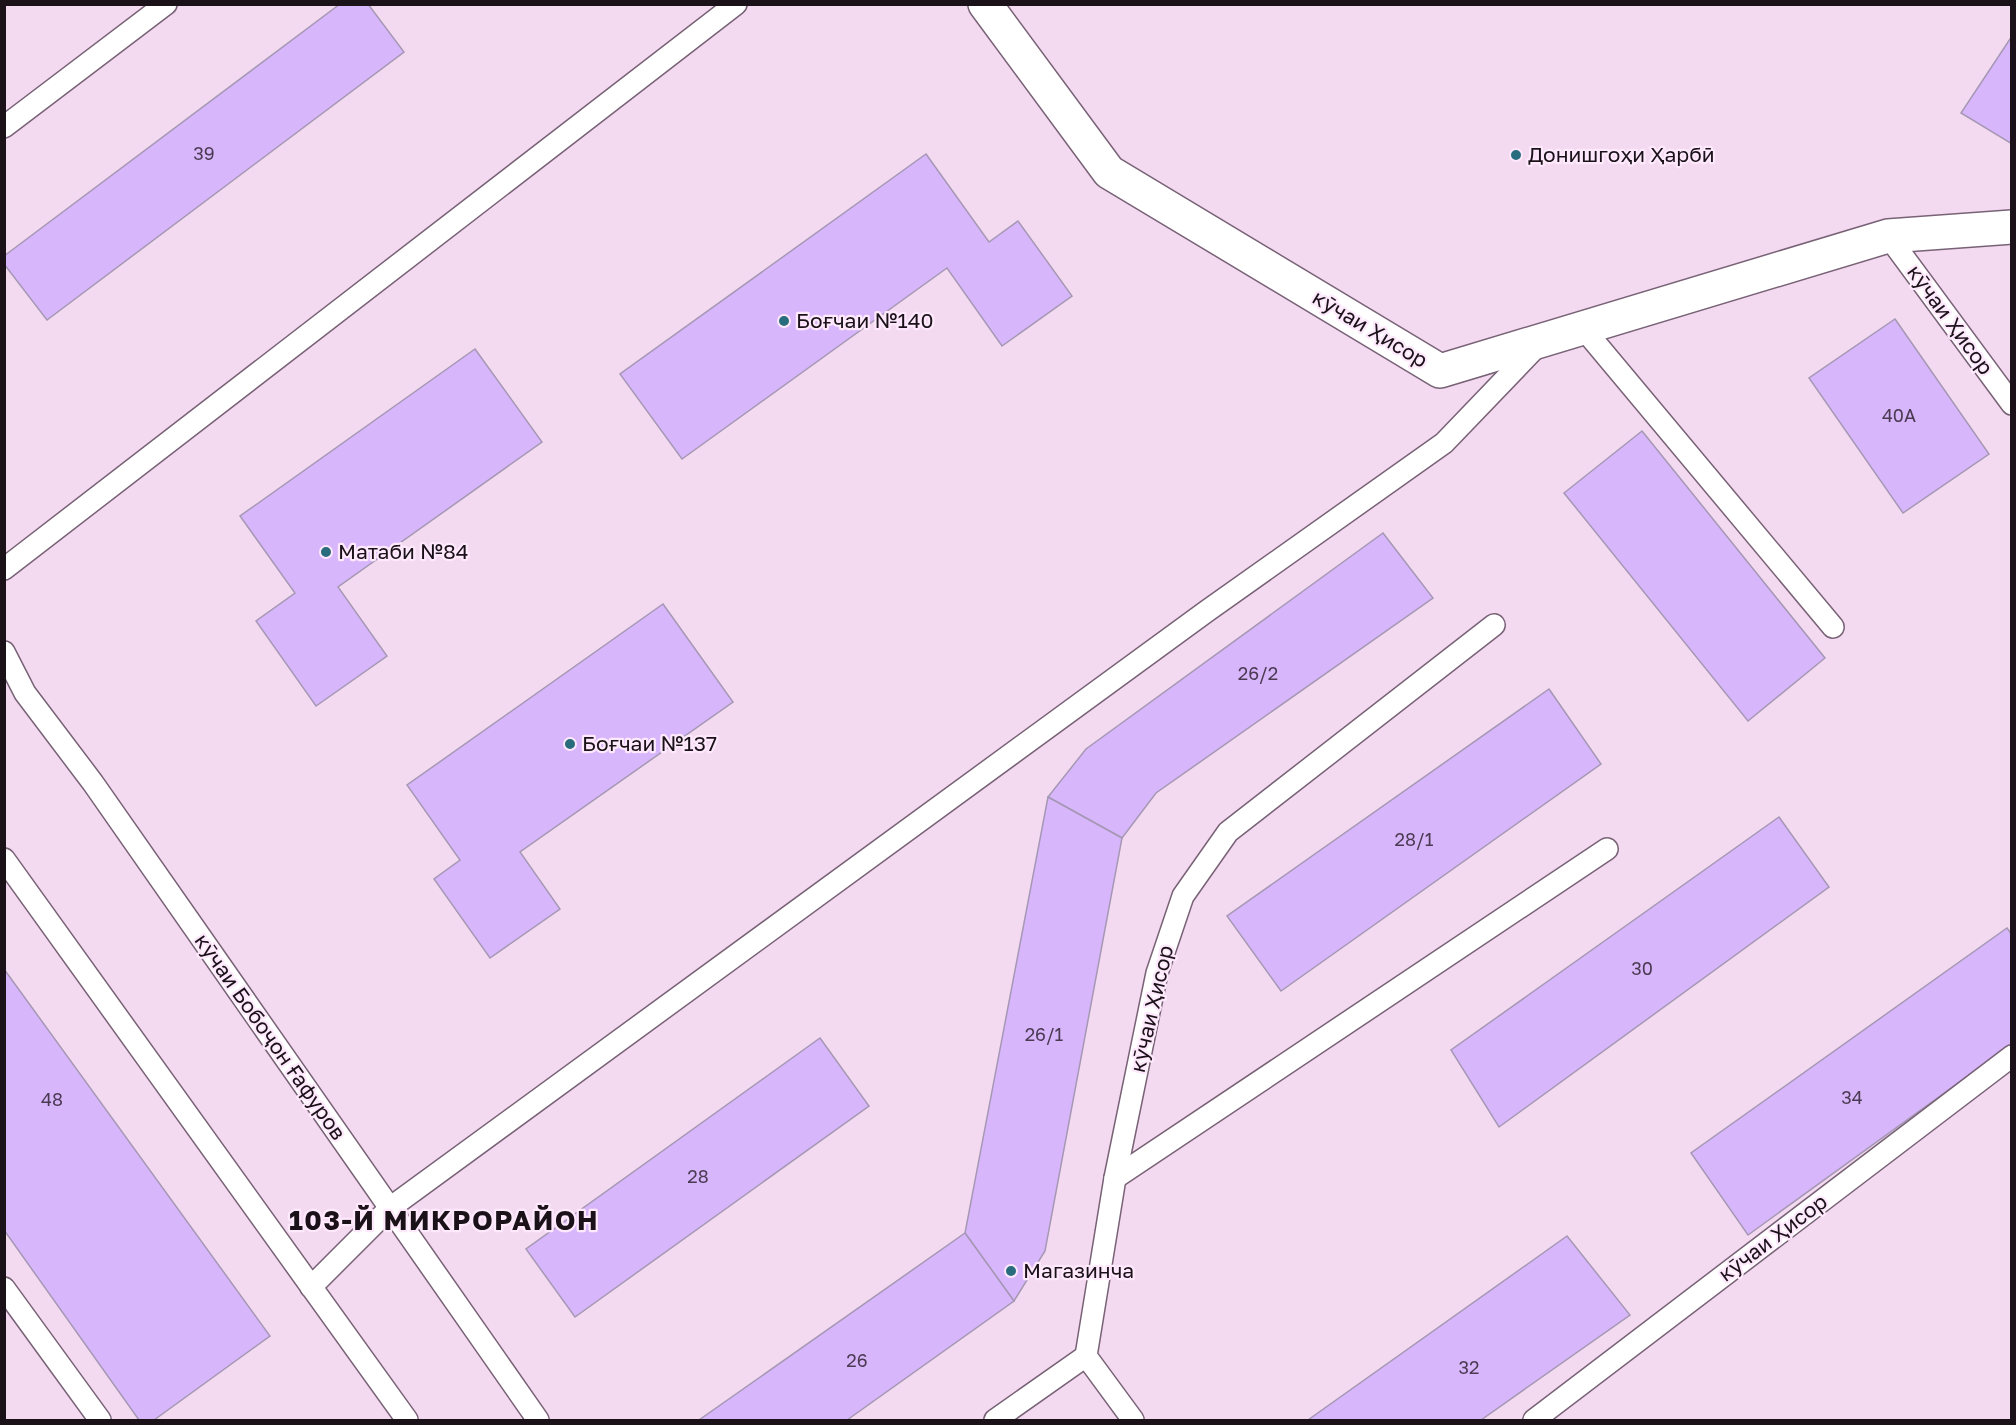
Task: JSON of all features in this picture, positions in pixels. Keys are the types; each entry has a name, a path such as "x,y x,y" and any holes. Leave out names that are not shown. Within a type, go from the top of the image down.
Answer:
{"street":[{"name":"кӯчаи Ҳисор","path":"985,4 1110,172 1440,371 1888,236 2012,227"}],"lane":[{"path":"4,127 166,4"},
{"path":"4,569 736,4"},
{"name":"кӯчаи Ҳисор","path":"1888,236 2012,404"},
{"path":"1583,328 1833,627"},
{"path":"311,1287 390,1208 1207,611 1444,443 1541,341"},
{"name":"кӯчаи Ҳисор","path":"1086,1356 1115,1178 1157,973 1183,896 1228,832 1494,625"},
{"name":"кӯчаи Бобоҷон Ғафуров","path":"4,652 25,693 93,783 538,1420"},
{"path":"1115,1178 1607,849"},
{"path":"4,859 407,1420"},
{"name":"кӯчаи Ҳисор","path":"1534,1420 2012,1056"},
{"path":"4,1288 100,1420"},
{"path":"994,1420 1086,1356 1133,1420"}],"building":[{"path":"340,4 368,4 404,52 47,320 4,264 4,256"},
{"path":"2012,36 2012,144 1961,113"},
{"name":"Боғчаи №140","path":"926,154 989,242 1018,221 1072,296 1002,346 947,268 682,459 620,374"},
{"path":"1895,319 1989,454 1903,513 1809,378"},
{"name":"Матаби №84","path":"475,349 542,442 338,587 387,656 316,706 256,621 295,593 240,516"},
{"path":"1642,431 1825,658 1748,721 1564,493"},
{"path":"1383,533 1433,598 1156,793 1122,838 1048,797 1086,749"},
{"name":"Боғчаи №137","path":"663,604 733,702 520,852 560,909 490,958 434,879 460,860 407,785"},
{"path":"1549,689 1601,764 1281,991 1227,916"},
{"path":"1048,797 1122,838 1045,1251 1014,1301 965,1233"},
{"path":"1779,817 1829,887 1499,1127 1451,1050"},
{"path":"2007,928 2012,935 2012,1044 1748,1235 1691,1153"},
{"path":"4,969 270,1336 154,1420 139,1420 4,1230"},
{"path":"820,1038 869,1106 575,1317 526,1249"},
{"path":"965,1233 1014,1301 847,1420 699,1420"},
{"path":"1567,1236 1630,1315 1481,1420 1308,1420"}],"place":[{"name":"Донишгоҳи Ҳарбӣ","path":"1516,155"},
{"name":"Боғчаи №140","path":"784,321"},
{"name":"Матаби №84","path":"326,552"},
{"name":"Боғчаи №137","path":"570,744"},
{"name":"Магазинча","path":"1011,1271"}],"district":[{"name":"103-Й МИКРОРАЙОН","path":"444,1221"}]}
